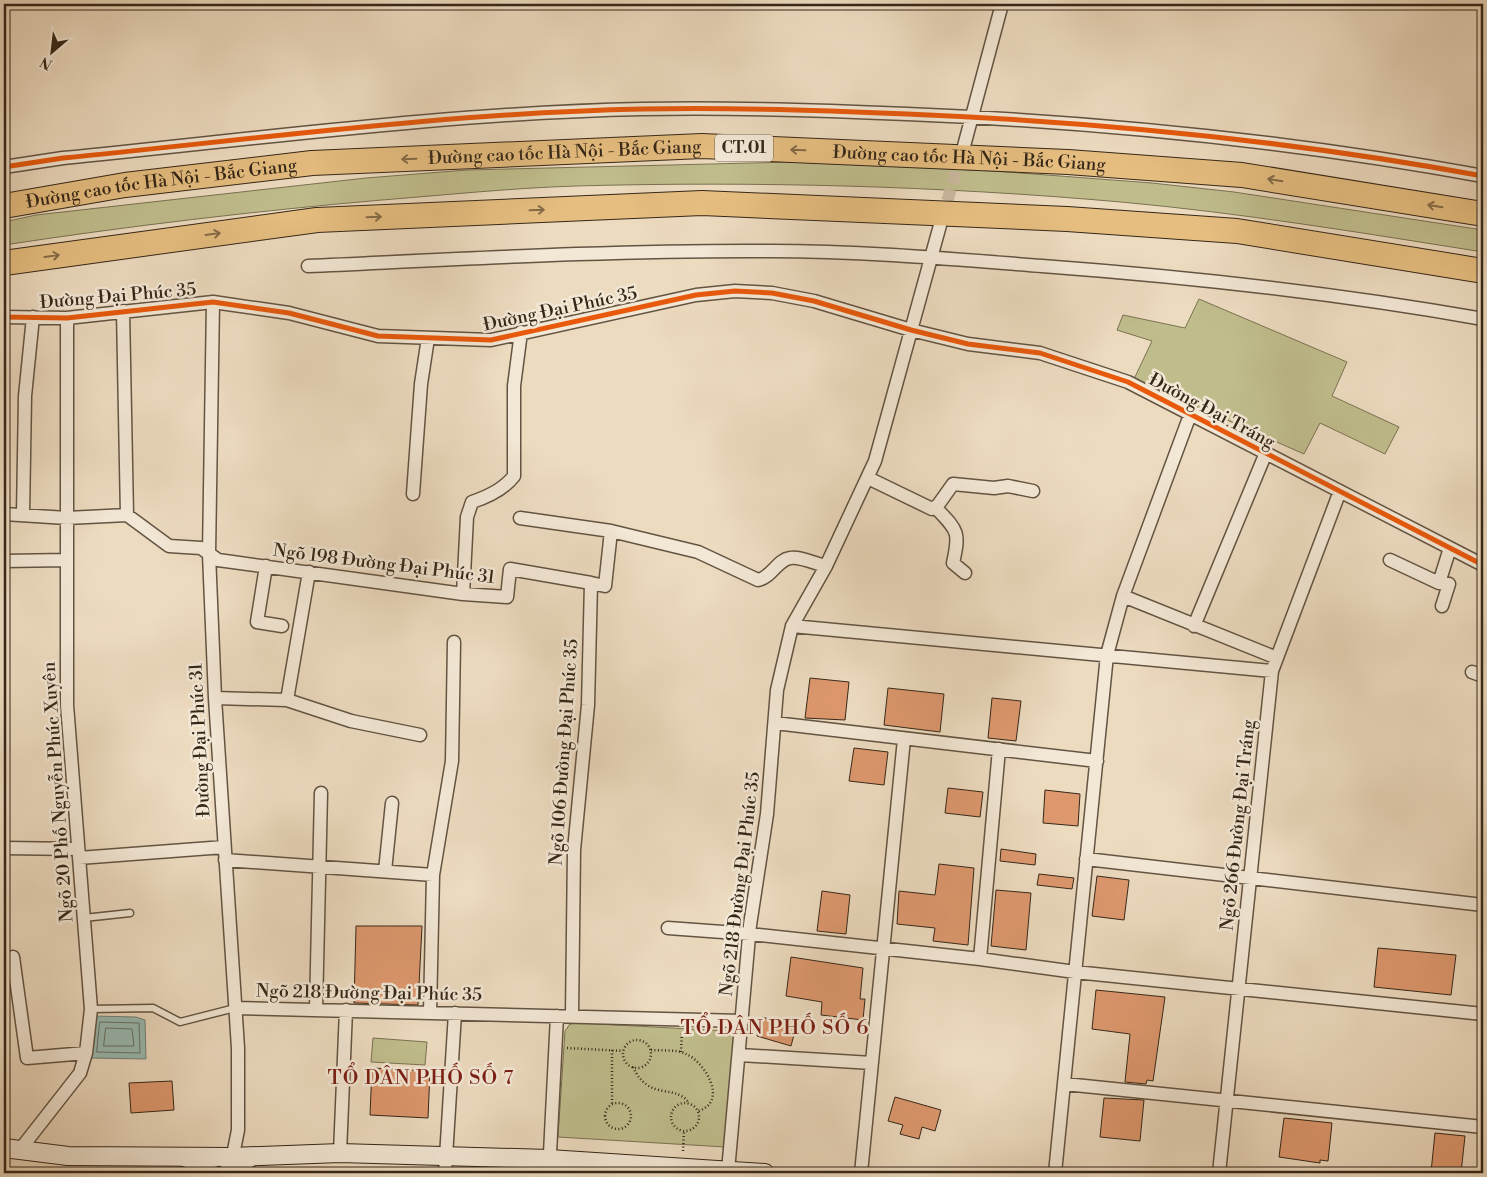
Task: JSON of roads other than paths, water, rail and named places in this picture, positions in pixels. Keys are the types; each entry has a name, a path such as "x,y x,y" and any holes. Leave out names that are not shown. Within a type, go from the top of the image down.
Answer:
{"highway":[{"name":"Đường cao tốc Hà Nội - Bắc Giang","path":"4,206 125,185 312,163 702,146 1068,162 1242,175 1483,214"},
{"path":"4,263 317,220 702,203 1067,218 1237,231 1483,271"}],"street":[{"path":"964,146 1002,4"},
{"path":"4,167 64,158 492,116 640,109 781,108 972,116 1171,132 1264,142 1483,176"},
{"name":"Ngõ 218 Đường Đại Phúc 35","path":"235,1008 572,1015 742,1021 750,934 767,814 777,690 792,626 826,566 875,460 942,218"},
{"path":"308,266 550,255 771,251 931,257 1214,280 1383,302 1483,319"},
{"name":"Đường Đại Phúc 35","path":"4,317 67,318 213,302 289,313 378,336 491,340 520,332 696,295 735,291 772,293 814,301 911,330"},
{"name":"Đường Đại Phúc 31","path":"213,302 210,554 214,698 238,1048 238,1130 229,1168"},
{"path":"4,514 67,518 127,515 123,311"},
{"path":"23,515 25,396 33,317"},
{"name":"Ngõ 20 Phố Nguyễn Phúc Xuyên","path":"11,1150 80,1073 86,1053 91,1009 67,706 67,318"},
{"name":"Đường Đại Tráng","path":"911,330 968,344 1040,353 1128,382 1483,566"},
{"path":"463,594 467,517 472,502 486,497 509,482 514,476 514,386 520,332"},
{"path":"413,494 421,384 428,338"},
{"path":"1055,1173 1108,655 1123,596 1190,415"},
{"path":"1194,626 1265,454"},
{"path":"868,478 928,509 936,508 953,484 994,488 1008,486 1033,491"},
{"name":"Ngõ 266 Đường Đại Tráng","path":"1219,1173 1272,671 1340,491"},
{"path":"936,508 951,524 958,538 953,563 965,573"},
{"name":"Ngõ 198 Đường Đại Phúc 31","path":"127,515 169,546 201,548 218,560 463,594 507,597 510,569 590,583"},
{"path":"520,518 611,531 698,552 758,580 771,574 785,560 792,557 826,566"},
{"path":"590,583 605,586 611,531"},
{"path":"1439,583 1450,548"},
{"path":"4,561 67,560"},
{"path":"1390,560 1439,583 1449,584 1442,606"},
{"path":"266,566 257,622 282,626"},
{"path":"287,700 309,572"},
{"name":"Ngõ 106 Đường Đại Phúc 35","path":"572,1015 574,850 588,705 590,583"},
{"path":"1123,596 1276,658"},
{"path":"792,626 1272,671"},
{"path":"430,1012 433,875 452,761 451,726 454,642"},
{"path":"214,698 287,700 351,721 420,735"},
{"path":"775,723 1097,761"},
{"path":"861,1173 904,739"},
{"path":"980,959 999,749"},
{"path":"316,1009 321,793"},
{"path":"385,871 392,803"},
{"path":"4,848 78,853 224,847"},
{"path":"1086,859 1483,905"},
{"path":"225,860 433,875"},
{"path":"668,928 750,934 980,959 1075,972 1238,987 1483,1014"},
{"path":"14,956 27,1058 86,1053"},
{"path":"340,1153 346,1010"},
{"path":"445,1165 455,1013"},
{"path":"549,1166 556,1016"},
{"path":"728,1171 742,1021"},
{"path":"740,1055 872,1064"},
{"path":"1064,1084 1483,1127"},
{"path":"11,1150 68,1156 174,1157 229,1168 261,1154 340,1153 445,1165 549,1166 765,1173"},
{"path":"174,1157 217,1173"}],"lane":[{"path":"84,918 130,913"},
{"path":"91,1009 154,1008 180,1022 235,1008"}],"water":[{"path":"94,1016 136,1017 145,1020 146,1059 91,1058"}],"tunnel":[{"path":"942,218 962,153"}],"district":[{"name":"TỔ DÂN PHỐ SỐ 6","path":"775,1028"},
{"name":"TỔ DÂN PHỐ SỐ 7","path":"421,1078"}]}
